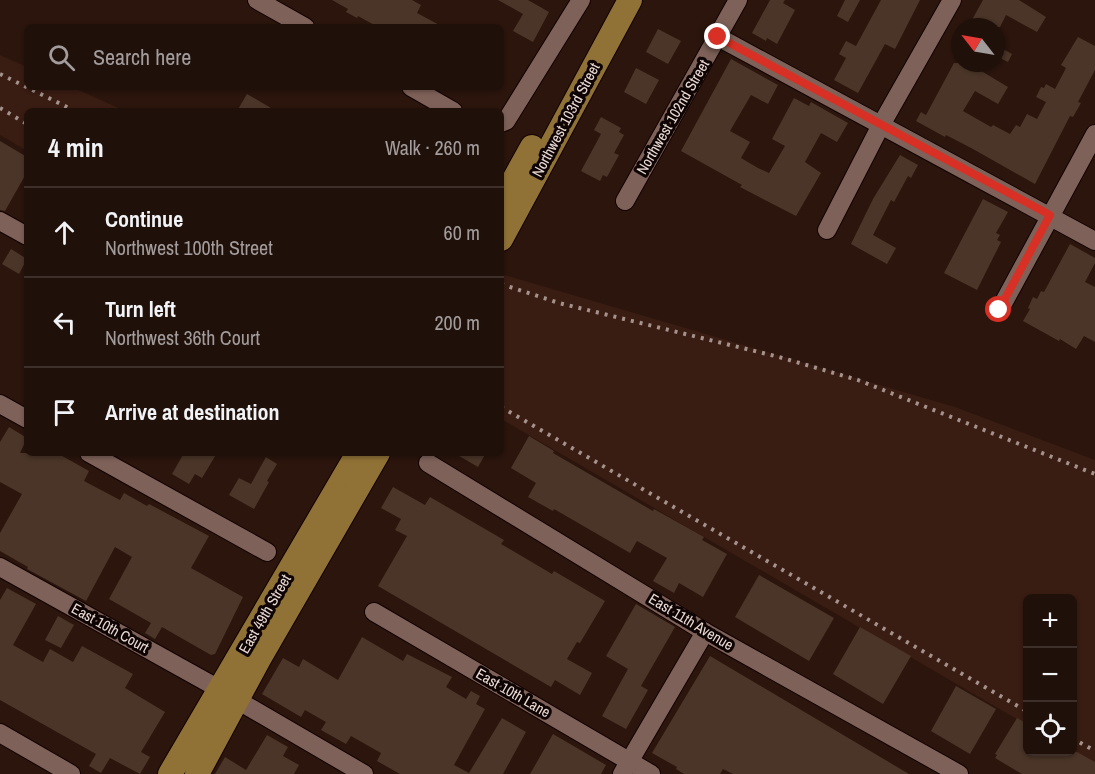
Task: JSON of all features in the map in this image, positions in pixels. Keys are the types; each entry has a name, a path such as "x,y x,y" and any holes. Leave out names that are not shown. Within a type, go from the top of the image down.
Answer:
{"main road":[{"name":"Northwest 103rd Street","path":"504,197 611,0"},
{"name":"Northwest 103rd Street","path":"504,233 630,0"},
{"name":"East 49th Street","path":"197,774 229,695 356,456"},
{"name":"East 49th Street","path":"170,774 259,659 376,456"}],"street":[{"path":"257,0 300,24"},
{"path":"504,122 581,0"},
{"name":"Northwest 102nd Street","path":"625,201 738,0"},
{"path":"827,230 881,124 952,0"},
{"path":"718,37 1095,241"},
{"path":"416,90 448,108"},
{"path":"999,310 1095,134"},
{"path":"0,220 24,234"},
{"path":"0,404 24,417"},
{"path":"94,456 267,552"},
{"name":"East 11th Avenue","path":"428,463 705,632 959,774"},
{"name":"East 10th Court","path":"0,567 229,695 364,774"},
{"name":"East 10th Lane","path":"374,612 626,768 651,774"},
{"path":"626,768 705,632"},
{"path":"0,733 71,774"}],"shaded area":[{"path":"0,55 24,66 24,90 79,90 118,108 24,108 24,149 0,135"},
{"path":"504,275 955,407 1095,460 1095,764 1077,753 1077,594 1023,594 1023,723 504,421"}],"building":[{"path":"332,0 412,0 421,5 417,13 437,24 373,24 346,12 348,9"},
{"path":"498,0 528,0 549,12 533,42 513,31 523,14"},
{"path":"770,0 785,0 783,3 795,10 777,44 752,33"},
{"path":"845,0 860,0 848,22 837,16"},
{"path":"881,0 920,0 895,49 885,44 858,93 834,80 846,58 839,54 846,41 856,46"},
{"path":"983,0 1019,0 1046,17 1037,32 1006,15 1004,18 973,18"},
{"path":"658,29 681,41 668,64 646,52"},
{"path":"1078,37 1095,46 1095,70 1078,102 1081,103 1073,117 1070,116 1035,184 973,149 916,121 921,112 926,115 951,69 951,72 983,72 1008,87 998,104 975,91 963,111 991,127 993,125 1010,134 1016,125 1020,127 1027,114 1037,119 1046,102 1036,97 1041,87 1044,88 1046,84 1055,89 1066,68 1061,65"},
{"path":"1005,50 1012,54 1008,62 1005,60"},
{"path":"731,59 778,85 768,104 751,95 730,131 750,142 741,158 758,168 769,173 785,146 772,139 794,98 809,106 811,102 848,123 837,142 821,133 805,162 821,173 796,216 740,187 742,185 681,151"},
{"path":"636,68 659,80 646,104 624,92"},
{"path":"247,94 271,108 239,108"},
{"path":"601,117 621,128 619,132 624,135 614,153 619,155 607,177 603,175 600,181 581,171 601,134 594,130"},
{"path":"0,141 24,155 24,177 5,211 0,210"},
{"path":"900,155 918,165 911,178 908,176 894,202 891,200 873,235 896,248 887,264 851,244 873,199"},
{"path":"983,199 1008,212 996,233 1000,235 997,240 1001,242 977,290 944,273"},
{"path":"1070,244 1095,258 1095,263 1085,282 1095,287 1095,342 1084,336 1076,349 1023,321 1030,309 1028,308 1033,297 1037,299 1041,291 1044,292"},
{"path":"11,249 24,257 24,265 19,274 2,264"},
{"path":"9,427 24,436 24,444 20,453 24,453 24,456 62,456 89,471 84,481 120,500 124,493 147,506 149,504 209,536 191,568 243,597 215,654 211,655 162,627 155,639 145,633 151,623 109,599 132,557 115,547 86,601 27,569 28,567 0,551 0,533 22,494 0,482 0,442"},
{"path":"529,436 554,451 553,453 653,511 654,509 704,537 702,540 727,554 703,597 679,583 674,593 653,581 667,558 637,541 630,553 554,509 553,511 528,497 536,483 511,468"},
{"path":"182,456 215,456 202,478 195,474 189,484 172,474"},
{"path":"459,456 484,456 478,467"},
{"path":"266,457 277,464 254,509 229,495 239,478 251,484"},
{"path":"393,487 425,505 430,497 504,540 501,544 605,601 580,643 577,642 567,659 592,673 580,695 555,680 551,687 378,586 407,536 395,530 401,519 381,508"},
{"path":"759,575 834,618 809,661 735,617"},
{"path":"7,588 36,604 13,645 43,662 50,649 73,662 82,646 133,674 125,688 165,712 141,752 150,757 140,774 110,758 101,773 89,766 96,754 0,700 0,600"},
{"path":"636,604 675,627 641,686 648,690 626,729 602,716 628,669 606,656"},
{"path":"58,616 74,625 61,648 45,640"},
{"path":"860,627 911,656 883,704 833,674"},
{"path":"362,637 403,661 407,654 452,677 446,687 466,699 471,691 480,696 476,704 485,709 454,765 469,773 502,718 526,732 503,774 400,774 377,761 381,753 351,736 346,744 321,730 326,722 305,710 301,717 262,694 283,658 299,667 303,659 338,680"},
{"path":"710,656 909,774 733,774 723,769 720,774 684,774 676,769 677,767 652,753"},
{"path":"956,686 996,709 970,754 931,731"},
{"path":"1017,718 1023,721 1023,756 1077,756 1077,752 1095,762 1095,774 1022,774 995,758 997,755 995,754"},
{"path":"553,734 606,765 601,774 530,774"},
{"path":"267,735 288,747 283,756 299,765 294,774 215,774 225,757 246,770"}],"railway":[{"path":"0,74 24,86"},
{"path":"32,90 69,108"},
{"path":"0,108 24,122"},
{"path":"504,285 559,303 779,357 858,380 1095,474"},
{"path":"504,409 1023,709"},
{"path":"1077,741 1095,751"}],"route":[{"path":"718,37 1050,215 999,310"}]}
